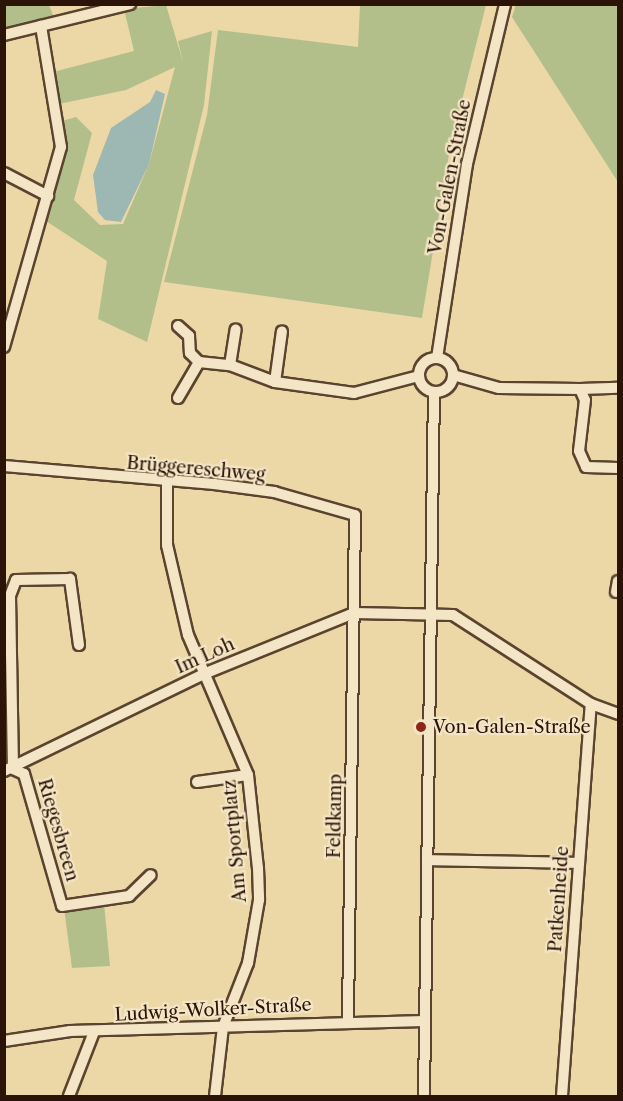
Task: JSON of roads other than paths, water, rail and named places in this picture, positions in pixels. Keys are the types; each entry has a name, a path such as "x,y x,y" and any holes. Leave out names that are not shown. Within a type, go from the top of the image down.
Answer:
{"street":[{"path":"4,35 130,4"},
{"name":"Von-Galen-Straße","path":"437,358 467,164 504,4"},
{"path":"4,347 62,147 41,26"},
{"path":"4,173 48,196"},
{"path":"178,326 189,336 190,353 199,362 230,365 275,382 354,393 419,376 427,361 437,358 453,375 499,388 618,388"},
{"path":"230,365 236,329"},
{"path":"275,382 282,331"},
{"path":"178,398 199,362"},
{"path":"434,392 443,391 453,375"},
{"path":"419,376 434,392 424,1096"},
{"path":"580,389 585,400 579,451 586,467 618,468"},
{"name":"Brüggereschweg","path":"4,466 274,492 355,515 354,613"},
{"name":"Am Sportplatz","path":"167,482 167,545 188,634 248,775 259,900 248,963 224,1027 215,1096"},
{"name":"Riegesbreen","path":"79,645 70,579 16,580 10,596 9,770 24,774 62,906 129,896 151,874"},
{"name":"Im Loh","path":"9,770 206,673 354,613 453,615 591,704 618,714"},
{"name":"Feldkamp","path":"348,1019 354,613"},
{"name":"Patkenheide","path":"562,1096 591,704"},
{"path":"197,782 248,775"},
{"path":"427,860 578,863"},
{"name":"Ludwig-Wolker-Straße","path":"4,1041 94,1032 348,1019 424,1021"},
{"path":"69,1096 94,1032"}],"water":[{"path":"156,90 165,94 149,164 121,222 105,220 98,212 93,175 111,128 150,102"}],"place":[{"name":"Von-Galen-Straße","path":"421,727"}]}
